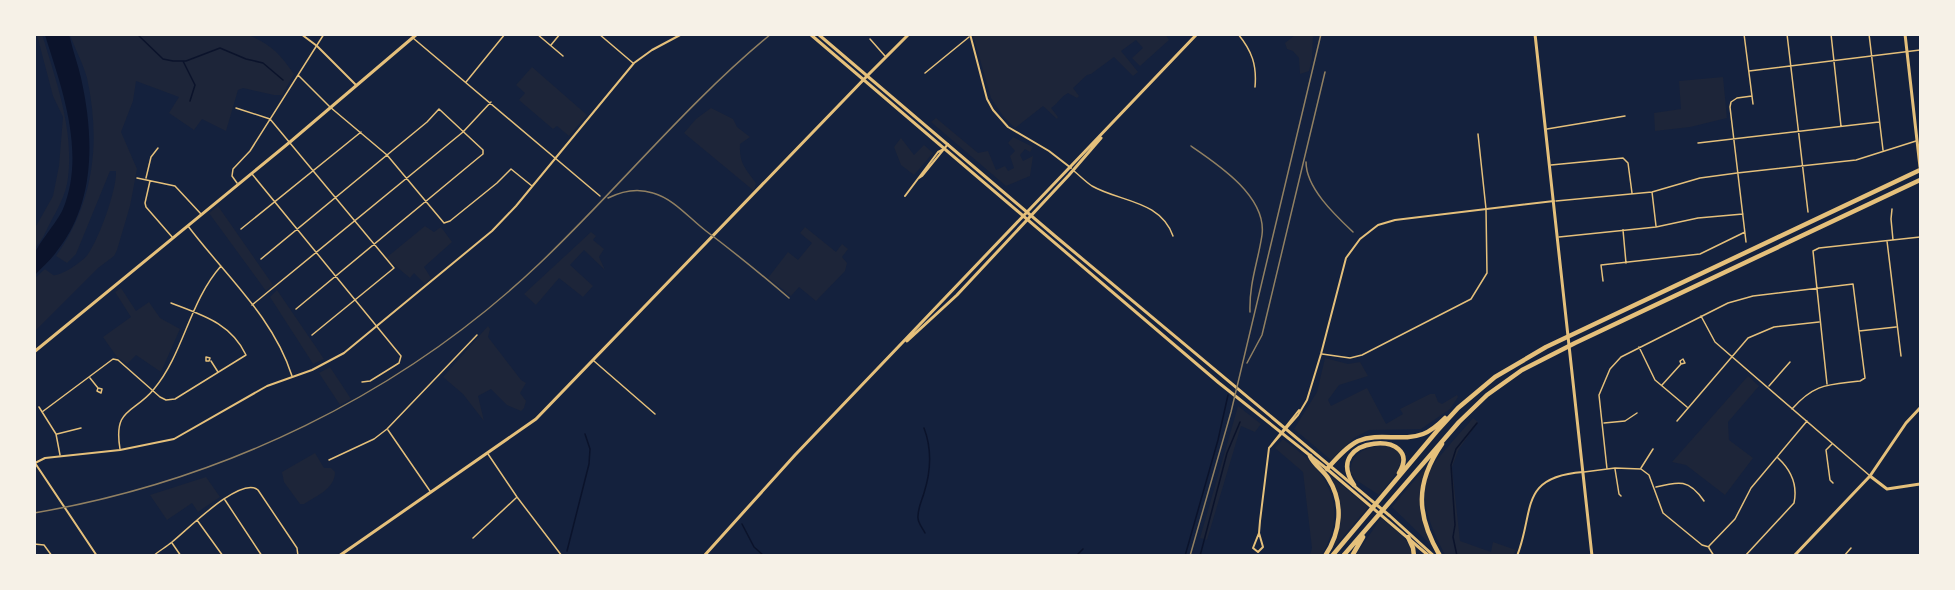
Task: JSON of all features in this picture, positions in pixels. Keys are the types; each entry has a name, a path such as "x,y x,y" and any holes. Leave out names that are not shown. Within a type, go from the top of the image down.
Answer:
{"highway":[{"path":"1329,468 1347,448 1357,442 1371,438 1408,437 1423,434 1495,377 1546,347 1920,169"},
{"path":"1343,555 1459,422 1504,382 1548,356 1920,180"},
{"path":"1332,555 1458,408"},
{"path":"1440,555 1431,541 1423,519 1422,492 1430,465 1459,422"},
{"path":"1354,485 1347,472 1347,464 1351,456 1364,447 1388,443 1400,450 1404,459 1402,470 1387,493"},
{"path":"1310,456 1329,480 1338,504 1338,529 1325,555"},
{"path":"1352,555 1377,516"},
{"path":"1408,537 1414,555"}],"main road":[{"path":"34,352 291,142 417,34"},
{"path":"810,34 948,144 1285,428 1429,555"},
{"path":"818,34 1027,221 1219,383 1310,456 1354,485 1367,500 1390,516 1434,555"},
{"path":"339,555 536,419 909,34"},
{"path":"901,346 957,295 1197,34"},
{"path":"1536,34 1592,555"},
{"path":"1905,34 1920,169"},
{"path":"704,555 795,455 1101,136"},
{"path":"1794,555 1870,476 1906,423 1920,408"},
{"path":"1870,476 1887,489 1920,484"}],"street":[{"path":"302,34 356,85"},
{"path":"238,184 232,176 232,169 250,151 324,34"},
{"path":"466,82 505,34"},
{"path":"537,34 563,56"},
{"path":"551,45 560,34"},
{"path":"599,34 634,63"},
{"path":"97,555 35,463 42,458 120,450 174,439 263,388 312,370 336,357 376,328 483,239 506,217 634,63 652,50 682,34"},
{"path":"1238,34 1250,48 1257,71 1256,87"},
{"path":"1744,34 1753,104"},
{"path":"1787,34 1808,212"},
{"path":"1831,34 1841,127"},
{"path":"1869,34 1884,152"},
{"path":"925,72 970,35 987,99 993,110 1008,127 1049,151 1094,187 1152,211 1170,228 1173,236"},
{"path":"413,39 600,196"},
{"path":"870,39 886,56"},
{"path":"1749,71 1920,50"},
{"path":"298,75 330,107 387,155 445,223 498,183 512,169 532,186"},
{"path":"1746,243 1730,107 1731,102 1737,98 1752,96"},
{"path":"252,305 463,132 490,102"},
{"path":"236,108 270,119 394,268 312,335"},
{"path":"261,259 427,122 439,109 483,150 483,154 296,309"},
{"path":"1546,129 1625,116"},
{"path":"1915,119 1920,118"},
{"path":"1698,143 1879,122"},
{"path":"241,229 361,132"},
{"path":"1321,354 1350,358 1362,355 1471,299 1487,273 1486,209 1478,134"},
{"path":"1259,533 1263,549 1256,552 1253,548 1259,533 1269,448 1307,400 1346,258 1360,238 1378,226 1395,220 1652,192 1700,178 1856,160 1917,141"},
{"path":"905,196 948,144"},
{"path":"146,179 151,157 158,148"},
{"path":"1550,165 1623,158 1628,163 1632,194"},
{"path":"252,174 399,354 401,360 399,363 370,381 362,382"},
{"path":"137,178 175,186 201,215"},
{"path":"150,180 146,207 173,238"},
{"path":"1652,192 1656,227"},
{"path":"1892,209 1893,240"},
{"path":"1557,237 1656,227 1698,218 1743,214"},
{"path":"188,225 276,339 292,376"},
{"path":"1623,229 1626,263"},
{"path":"1603,281 1601,265 1700,254 1745,232"},
{"path":"1827,385 1813,250 1920,237"},
{"path":"1887,241 1901,356"},
{"path":"120,450 118,433 122,419 127,411 153,391 166,374 208,281 221,266"},
{"path":"1607,469 1599,395 1610,369 1622,357 1728,303 1753,296 1853,284 1865,378 1860,381 1820,386 1808,393 1792,409"},
{"path":"42,412 113,359 118,360 163,399 172,400 246,355 229,331 171,303"},
{"path":"1701,316 1715,342 1870,476"},
{"path":"1677,421 1748,338 1774,327 1820,322"},
{"path":"1859,331 1897,326"},
{"path":"329,460 374,439 387,429 477,335"},
{"path":"1639,347 1656,380 1688,408"},
{"path":"210,361 219,373"},
{"path":"594,361 655,414"},
{"path":"1768,387 1790,362"},
{"path":"1662,386 1681,364"},
{"path":"90,378 98,388"},
{"path":"39,407 56,434 60,456"},
{"path":"1603,423 1625,421 1637,413"},
{"path":"1709,547 1735,519 1751,488 1807,421"},
{"path":"56,434 81,428"},
{"path":"387,429 430,491"},
{"path":"1832,443 1826,450 1830,480 1833,483"},
{"path":"1641,468 1653,449"},
{"path":"488,453 517,497 562,555"},
{"path":"1745,555 1794,503 1792,475 1777,458"},
{"path":"1517,555 1528,510 1538,490 1553,478 1615,468 1641,468 1649,475 1663,513 1701,545 1709,547 1714,555"},
{"path":"1615,468 1621,496"},
{"path":"1655,487 1679,481 1690,486 1704,501"},
{"path":"153,555 172,543 197,519 224,500 249,487 256,488 297,548 298,555"},
{"path":"473,538 517,497"},
{"path":"224,500 262,555"},
{"path":"197,519 223,555"},
{"path":"172,543 181,555"},
{"path":"1256,543 1261,544"},
{"path":"34,544 44,545 52,555"},
{"path":"1844,555 1851,548"}],"shaded area":[{"path":"42,34 66,123 69,160 67,184 63,196 45,234 35,248 35,228 53,196 59,166 63,117 53,96 37,35"},
{"path":"45,35 69,35 85,100 89,145 85,190 79,211 70,232 55,254 35,275 34,256 63,209 70,188 72,166 69,121"},
{"path":"70,35 248,35 274,50 294,74 282,95 243,88 238,90 226,131 202,119 194,130 169,113 179,97 136,81 133,101 121,132 137,169 130,206 117,250 114,256 98,268 35,331 35,278 45,269 53,275 61,274 86,257 102,226 116,179 116,171 110,171 76,254 67,263 56,256 79,214 91,171 93,148 93,125 87,78"},
{"path":"973,35 1166,35 1169,40 1140,66 1132,58 1143,48 1136,40 1121,51 1138,72 1133,76 1114,57 1087,75 1073,88 1079,96 1077,98 1068,93 1051,108 1058,117 1057,119 1043,106 1015,128 1003,116 991,98"},
{"path":"1295,35 1313,35 1309,71 1300,74 1299,58 1293,51 1287,49 1285,43"},
{"path":"532,67 587,115 569,136 557,126 553,129 519,100 525,93 516,85"},
{"path":"1723,77 1727,118 1690,127 1655,131 1654,113 1681,109 1679,81"},
{"path":"711,108 733,119 737,127 750,137 740,144 740,151 744,165 756,183 754,191 684,133 696,119"},
{"path":"936,118 978,153 988,151 996,170 1005,166 1008,171 1014,168 1010,156 1015,151 1008,143 1013,137 1033,147 1030,152 1025,149 1020,155 1023,161 1033,156 1030,176 1006,186 931,122"},
{"path":"901,138 914,155 924,145 933,153 914,175 901,165 894,147"},
{"path":"218,206 273,285 266,291 209,213"},
{"path":"425,226 434,232 441,227 452,242 424,267 431,278 425,284 414,273 410,278 386,258"},
{"path":"805,227 836,252 842,244 848,249 842,257 847,263 845,271 816,301 799,287 791,296 768,278 788,252 798,260 812,243 800,233"},
{"path":"591,232 596,236 593,240 604,249 599,257 605,270 584,250 570,265 593,286 583,297 559,278 536,305 524,294"},
{"path":"121,288 136,311 149,302 160,318 180,329 161,372 136,355 127,364 117,357 103,337 131,317 115,292"},
{"path":"277,290 324,359 313,364 270,297"},
{"path":"488,326 490,329 488,337 521,380 526,383 520,393 526,401 521,411 507,405 491,389 478,396 484,421 463,394 443,377"},
{"path":"1325,358 1348,364 1360,362 1368,376 1339,385 1328,400 1331,406 1367,388 1386,424 1403,414 1400,409 1430,394 1435,394 1438,402 1442,404 1457,395 1458,397 1450,409 1421,429 1369,430 1354,438 1331,460 1294,429 1317,392"},
{"path":"330,367 351,399 340,405 319,373"},
{"path":"1748,376 1759,386 1728,422 1729,440 1753,458 1725,495 1686,465 1672,462"},
{"path":"1238,406 1261,424 1255,432 1241,426 1207,540 1200,538"},
{"path":"1473,418 1478,422 1459,449 1452,467 1460,541 1491,552 1493,542 1516,550 1513,555 1445,555 1428,516 1425,485 1430,469"},
{"path":"1282,440 1312,464 1330,490 1334,504 1334,520 1322,555 1310,555 1312,548 1303,472 1275,448"},
{"path":"1383,445 1394,449 1401,460 1395,474 1379,495 1356,480 1350,472 1353,460 1360,452"},
{"path":"315,453 324,468 331,468 335,472 334,478 324,491 304,504 300,504 284,482 282,472"},
{"path":"1429,463 1422,485 1420,506 1424,526 1433,547 1392,507"},
{"path":"1325,471 1368,507 1332,550 1339,528 1340,509"},
{"path":"206,477 220,497 198,512 192,503 167,520 150,495"},
{"path":"1381,518 1405,539 1412,555 1355,556"}],"waterway":[{"path":"137,34 163,59 186,61 220,48 246,59 263,63 283,80"},
{"path":"183,61 195,85 190,101"},
{"path":"1185,556 1218,440 1228,395"},
{"path":"1200,556 1227,453 1240,422"},
{"path":"1457,556 1453,537 1455,525 1451,465 1456,449 1477,423"},
{"path":"924,428 928,444 929,468 918,518 925,533"},
{"path":"567,551 589,464 590,449 585,434"},
{"path":"742,524 754,547 764,556"},
{"path":"1076,556 1083,549"}],"railway":[{"path":"34,513 104,498 173,479 240,455 305,426 368,392 428,354 485,311 539,264 710,88 771,34"},
{"path":"1190,556 1231,412 1321,34"},
{"path":"1247,363 1262,335 1325,72"},
{"path":"1191,146 1239,183 1257,208 1262,221 1262,235 1252,282 1250,312"},
{"path":"1306,162 1307,172 1316,191 1353,232"},
{"path":"608,198 624,192 636,191 661,196 681,209 789,298"}]}
